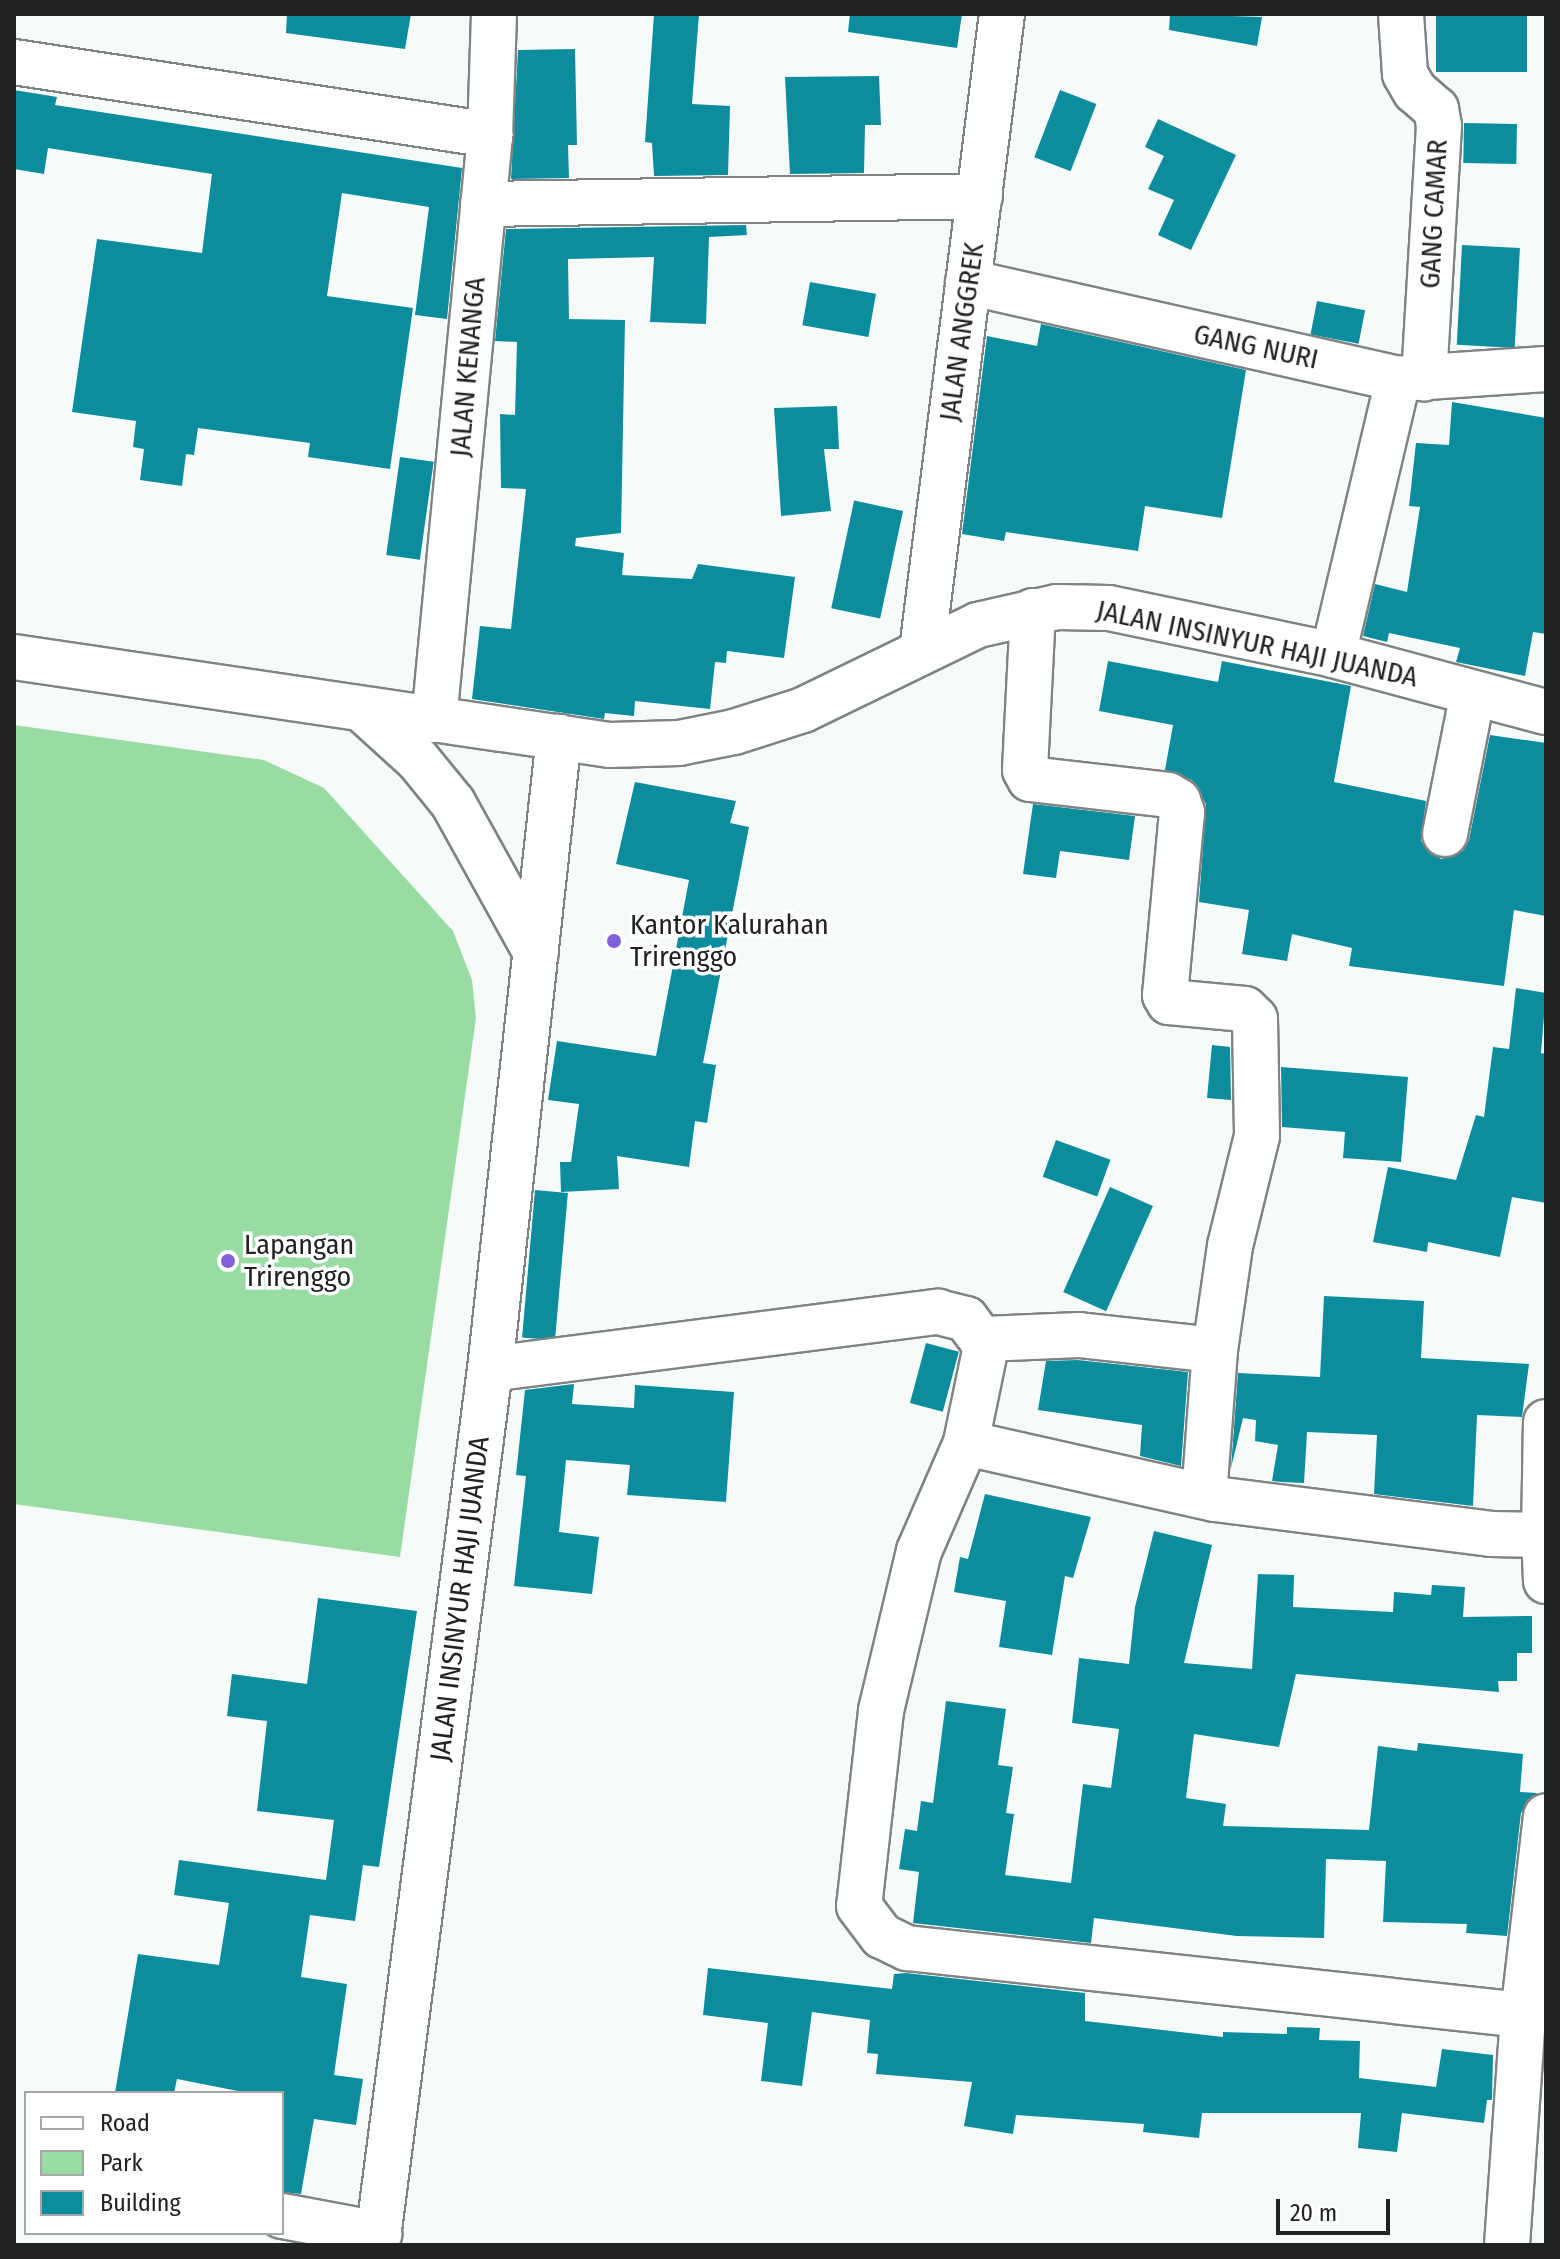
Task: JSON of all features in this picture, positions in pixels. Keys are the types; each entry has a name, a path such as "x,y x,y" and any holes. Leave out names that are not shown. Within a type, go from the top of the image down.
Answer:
{"street":[{"name":"JALAN KENANGA","path":"434,720 490,135 494,14"},
{"name":"JALAN ANGGREK","path":"922,650 1002,14"},
{"name":"GANG CAMAR","path":"1333,655 1411,379 1439,126 1436,109 1415,91 1405,74 1401,14"},
{"path":"14,62 490,135"},
{"path":"483,204 980,196"},
{"name":"GANG NURI","path":"968,282 1411,379 1517,367 1546,369"},
{"name":"JALAN INSINYUR HAJI JUANDA","path":"14,657 610,745 679,743 734,732 803,710 978,625 1033,611 1109,608 1333,655 1546,712"},
{"path":"1033,611 1025,770 1030,779 1168,795 1178,801 1182,812 1165,995 1169,1002 1245,1009 1255,1019 1257,1136 1230,1246 1215,1350 1204,1496"},
{"path":"1445,834 1473,693"},
{"path":"363,710 418,760 453,803 536,953"},
{"name":"JALAN INSINYUR HAJI JUANDA","path":"378,2240 490,1369 559,737"},
{"path":"490,1369 898,1314 938,1312 966,1319 984,1339 985,1368 966,1443 919,1551 881,1711 859,1906 882,1936 907,1948 1535,2010"},
{"path":"984,1339 1079,1335 1215,1350"},
{"path":"1546,1422 1546,1581"},
{"path":"966,1443 1204,1496 1405,1527 1544,1535"},
{"path":"1521,2227 1546,1816"},
{"path":"284,2216 378,2240"}],"green space":[{"name":"Lapangan Trirenggo","path":"14,725 264,760 324,788 453,931 472,980 476,1018 400,1557 14,1504"}],"building":[{"path":"287,14 411,14 405,49 286,33"},
{"path":"654,14 699,14 692,104 730,106 728,175 654,176 652,143 645,142"},
{"path":"850,14 962,14 957,48 848,32"},
{"path":"1170,14 1262,17 1257,46 1169,30"},
{"path":"1436,14 1527,14 1527,72 1436,72"},
{"path":"575,49 577,145 568,145 569,178 511,179 518,50"},
{"path":"879,76 881,125 865,125 864,173 790,174 785,77"},
{"path":"14,90 57,97 55,105 462,168 447,319 415,315 429,207 342,193 327,296 413,308 390,469 308,457 310,443 198,428 194,455 186,454 182,486 140,480 144,449 133,447 136,421 72,412 97,239 202,253 212,174 48,148 44,174 14,169"},
{"path":"1060,90 1096,104 1071,171 1034,157"},
{"path":"1158,119 1236,155 1191,250 1158,235 1174,200 1148,189 1164,156 1145,147"},
{"path":"1464,123 1517,124 1516,164 1463,163"},
{"path":"746,225 747,235 709,237 706,324 650,322 654,257 568,259 569,319 625,320 621,533 576,538 575,546 624,553 622,575 692,579 698,564 795,577 784,658 727,651 726,663 715,662 710,709 635,701 634,716 605,713 604,719 472,699 480,626 511,629 526,489 501,488 500,414 515,415 517,342 495,341 506,229"},
{"path":"1462,245 1520,248 1515,348 1457,345"},
{"path":"810,282 876,294 868,337 802,325"},
{"path":"1317,301 1365,310 1359,344 1311,334"},
{"path":"1041,324 1246,370 1222,518 1145,506 1138,551 1006,532 1004,541 962,534 987,336 1037,346"},
{"path":"1452,402 1546,418 1546,634 1533,632 1525,676 1456,662 1460,648 1389,633 1387,642 1363,636 1375,584 1407,592 1420,507 1409,506 1416,443 1449,445"},
{"path":"837,406 839,449 824,449 831,511 781,516 774,408"},
{"path":"400,457 434,462 420,560 386,555"},
{"path":"854,501 903,511 880,619 831,608"},
{"path":"1108,661 1218,682 1222,661 1351,686 1334,782 1426,801 1421,841 1441,859 1463,851 1469,840 1490,735 1546,743 1546,916 1514,910 1504,986 1349,966 1352,948 1292,934 1287,961 1242,954 1249,910 1199,902 1206,804 1192,780 1165,770 1173,725 1099,711"},
{"path":"635,782 736,801 730,823 749,827 703,1063 716,1065 707,1123 695,1121 689,1167 617,1156 619,1189 561,1192 560,1162 571,1162 579,1104 548,1100 557,1041 656,1056 689,880 616,864"},
{"path":"1033,804 1135,816 1129,860 1060,851 1056,878 1023,874"},
{"path":"1516,988 1546,993 1541,1053 1546,1054 1546,1203 1512,1197 1500,1257 1428,1242 1427,1252 1373,1242 1388,1167 1456,1180 1476,1115 1484,1117 1493,1047 1509,1049"},
{"path":"1212,1045 1230,1047 1231,1100 1207,1098"},
{"path":"1281,1067 1408,1077 1401,1162 1343,1158 1345,1132 1282,1127"},
{"path":"1056,1140 1111,1160 1097,1196 1043,1177"},
{"path":"1110,1187 1153,1206 1106,1311 1063,1292"},
{"path":"535,1190 568,1193 555,1340 522,1337"},
{"path":"1324,1296 1424,1301 1421,1358 1529,1364 1522,1417 1477,1415 1473,1506 1374,1494 1377,1435 1307,1432 1304,1483 1272,1481 1278,1445 1255,1441 1256,1420 1243,1418 1231,1468 1238,1373 1320,1377"},
{"path":"926,1343 959,1352 943,1412 910,1403"},
{"path":"1078,1360 1188,1372 1181,1466 1140,1456 1142,1425 1038,1410 1046,1361"},
{"path":"574,1384 572,1404 634,1408 635,1385 734,1392 726,1502 627,1495 630,1465 566,1460 559,1532 599,1537 592,1594 514,1586 526,1476 516,1475 525,1390"},
{"path":"985,1494 1091,1517 1073,1578 1065,1576 1052,1655 999,1647 1006,1601 954,1592 960,1557 968,1559"},
{"path":"1154,1531 1212,1545 1184,1663 1252,1669 1258,1574 1294,1575 1293,1607 1393,1612 1394,1592 1431,1595 1432,1585 1465,1587 1463,1617 1532,1616 1532,1653 1517,1653 1517,1681 1498,1681 1499,1692 1296,1674 1279,1747 1194,1734 1186,1798 1226,1804 1223,1826 1369,1830 1378,1746 1417,1751 1418,1743 1523,1754 1520,1792 1537,1793 1521,1813 1507,1936 1466,1933 1467,1924 1383,1922 1386,1861 1326,1859 1324,1938 1237,1936 1094,1918 1091,1943 913,1923 919,1872 899,1869 905,1829 917,1831 921,1801 933,1803 946,1701 1006,1709 998,1765 1013,1767 1006,1813 1014,1814 1005,1875 1071,1883 1083,1784 1111,1788 1119,1729 1072,1723 1079,1658 1129,1664 1135,1607"},
{"path":"318,1598 417,1611 379,1867 363,1865 355,1921 310,1915 301,1977 347,1984 334,2075 363,2079 356,2125 314,2119 301,2194 284,2192 284,2091 238,2091 177,2079 174,2091 115,2091 138,1954 219,1965 229,1903 174,1895 179,1860 326,1880 334,1820 257,1811 267,1721 227,1716 232,1674 307,1684"},
{"path":"708,1968 892,1989 894,1974 906,1973 1085,1993 1085,2021 1223,2037 1223,2032 1287,2034 1287,2027 1320,2028 1319,2040 1360,2041 1359,2078 1436,2087 1442,2049 1493,2055 1492,2100 1487,2100 1484,2123 1402,2113 1397,2152 1358,2148 1361,2113 1202,2113 1199,2138 1143,2132 1144,2124 1016,2115 1013,2134 964,2126 972,2082 876,2074 878,2054 867,2053 870,2020 812,2012 802,2086 761,2081 768,2023 703,2015"}],"place":[{"name":"Kantor Kalurahan Trirenggo","path":"614,941"},
{"name":"Lapangan Trirenggo","path":"228,1261"}]}
